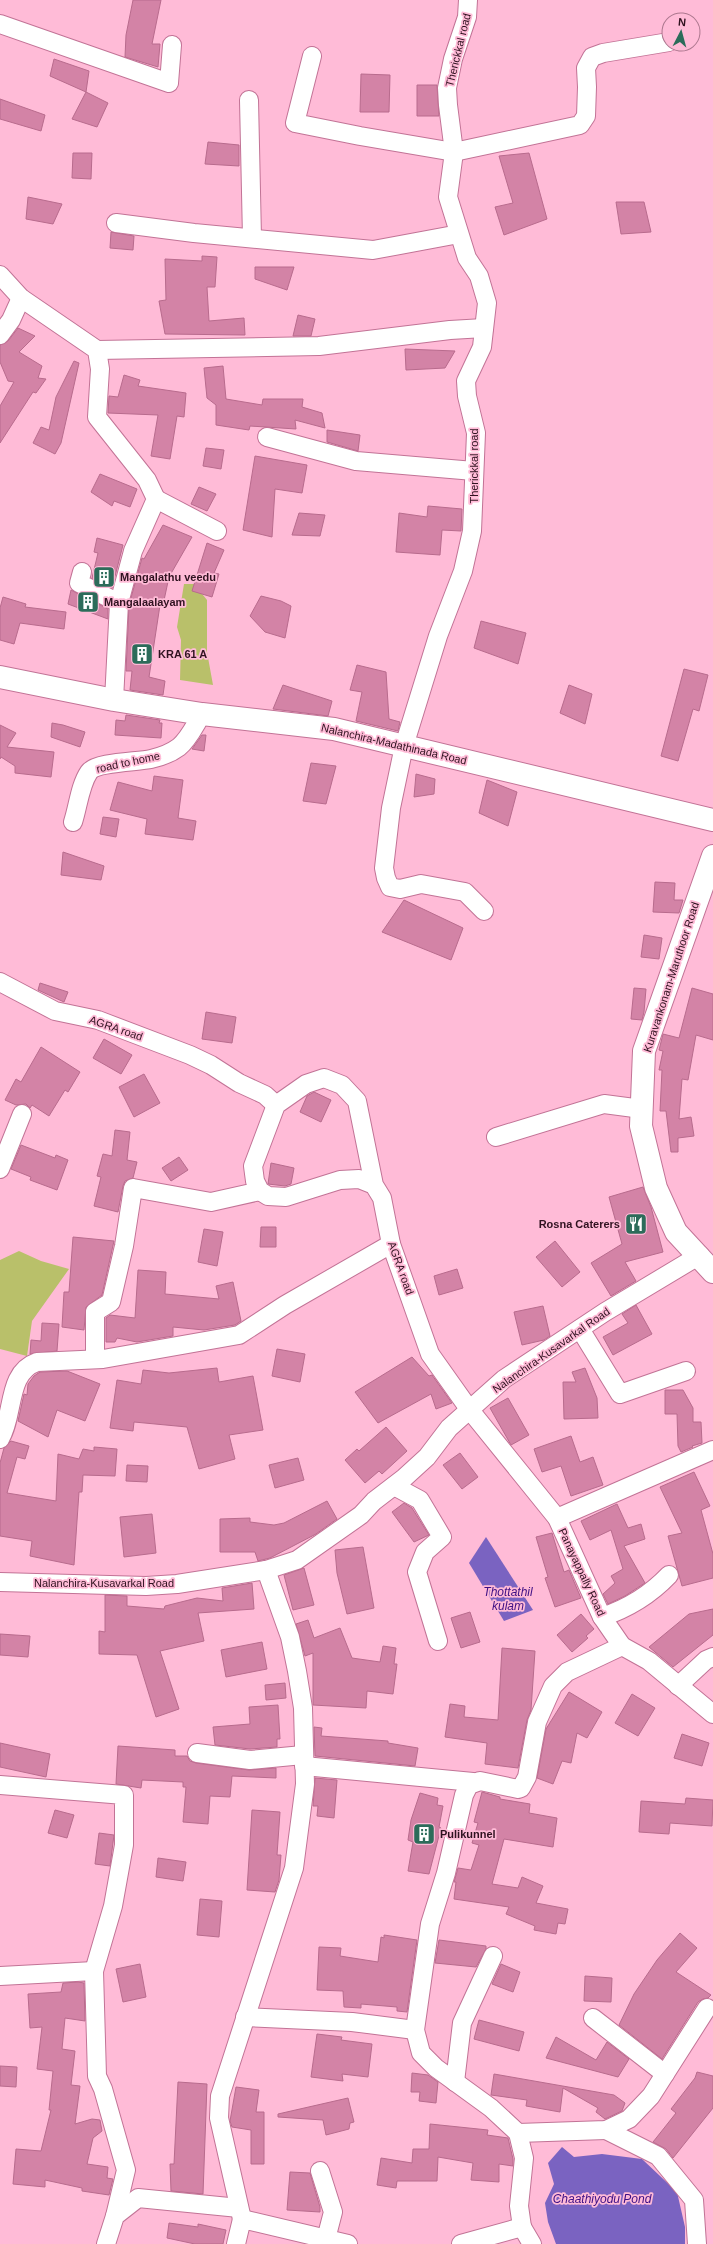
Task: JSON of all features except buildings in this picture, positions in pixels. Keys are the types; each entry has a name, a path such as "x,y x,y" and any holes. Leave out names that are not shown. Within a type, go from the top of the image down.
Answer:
{"street":[{"name":"Therickkal road","path":"468,0 467,17 453,59 448,88 448,105 454,152 448,197 467,258 485,290 488,303 482,347 466,381 476,433 472,531 463,571 438,636 404,746 391,808 384,868 390,887 400,889 421,884 465,892 484,911"},
{"path":"0,24 170,83 172,44"},
{"path":"312,56 295,123 454,152 580,125 586,116 586,68 592,57 602,53 661,43"},
{"path":"249,100 252,238"},
{"path":"116,223 194,233 373,250 459,234"},
{"path":"0,275 21,298 97,350 319,346 450,330 484,328"},
{"path":"0,335 12,320 21,298"},
{"path":"97,350 100,369 97,418 147,480 156,499 217,531"},
{"path":"268,437 356,461 474,471"},
{"path":"114,700 119,603 133,551 156,499"},
{"path":"82,572 79,583 119,603"},
{"name":"Nalanchira-Madathinada Road","path":"0,677 114,700 202,714 334,728 713,820"},
{"name":"road to home","path":"73,822 84,782 91,770 99,766 152,759 169,753 180,746 202,714"},
{"name":"Kuravankonam-Maruthoor Road","path":"706,1264 676,1232 656,1188 641,1126 644,1050 713,856"},
{"name":"AGRA road","path":"0,982 55,1011 98,1020 190,1055 265,1096 276,1105 306,1084 324,1078 342,1084 357,1101 374,1185 382,1198 391,1244 430,1354 469,1409"},
{"path":"496,1137 604,1104 642,1109"},
{"path":"276,1105 253,1166 254,1180 260,1190 268,1196 286,1197 340,1180 359,1179 374,1185"},
{"path":"0,1170 22,1114"},
{"path":"95,1359 95,1312 111,1302 124,1246 133,1188 211,1202 260,1190"},
{"path":"1,1436 19,1374 28,1365 37,1362 95,1359 239,1335 284,1306 391,1244"},
{"name":"Nalanchira-Kusavarkal Road","path":"0,1582 146,1586 177,1584 266,1570 297,1560 361,1515 427,1457 449,1428 504,1379 605,1312 706,1264"},
{"path":"580,1329 620,1394 686,1371"},
{"name":"Panayappally Road","path":"469,1409 557,1518 602,1617 622,1646 649,1661 713,1714"},
{"path":"557,1518 713,1450"},
{"path":"394,1486 420,1500 442,1537 426,1552 417,1572 438,1641"},
{"path":"236,2244 240,2213 218,2110 222,2088 294,1868 302,1807 304,1760 303,1708 290,1637 266,1570"},
{"path":"602,1617 622,1610 653,1591 669,1575"},
{"path":"197,1753 250,1760 304,1760 472,1782 486,1782 518,1789 521,1788 526,1781 537,1722 553,1686 567,1672 622,1646"},
{"path":"678,1686 706,1660 713,1657"},
{"path":"472,1782 464,1795 446,1873 430,1924 415,2030 421,2053 436,2068 491,2108 518,2133 524,2158 519,2206 522,2227 532,2244"},
{"path":"0,1785 124,1794 124,1845 113,1906 94,1972 98,2076 126,2170 115,2216 106,2244"},
{"path":"455,2082 462,2023 493,1956"},
{"path":"0,1976 94,1972"},
{"path":"518,2133 606,2130 629,2119 651,2096 707,2008"},
{"path":"245,2017 352,2022 415,2030"},
{"path":"593,2018 665,2074"},
{"path":"606,2130 658,2156 694,2200 697,2244"},
{"path":"320,2171 333,2212 326,2240"},
{"path":"115,2216 138,2198 240,2213 326,2240 348,2244"},
{"path":"461,2244 522,2227"}],"green space":[{"path":"184,584 194,584 207,600 207,652 213,685 180,680 181,640 177,627"},
{"path":"19,1251 41,1261 69,1269 32,1321 27,1356 0,1349 0,1260"}],"water":[{"name":"Thottathil kulam","path":"486,1537 533,1610 504,1621 469,1563"},
{"name":"Chaathiyodu Pond","path":"562,2147 574,2157 602,2154 642,2159 677,2192 685,2227 685,2244 556,2244 548,2222 545,2203 554,2184 548,2163"}],"place":[{"name":"Mangalathu veedu","path":"104,577"},
{"name":"Mangalaalayam","path":"88,602"},
{"name":"KRA 61 A","path":"142,654"},
{"name":"Rosna Caterers","path":"636,1224"},
{"name":"Pulikunnel","path":"424,1834"}]}
